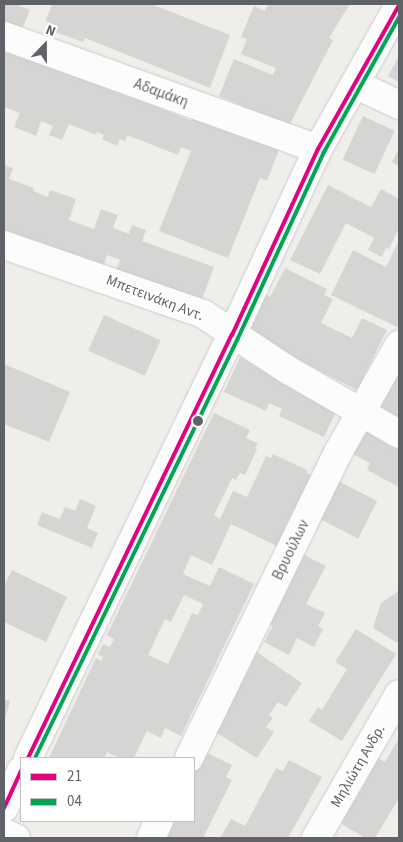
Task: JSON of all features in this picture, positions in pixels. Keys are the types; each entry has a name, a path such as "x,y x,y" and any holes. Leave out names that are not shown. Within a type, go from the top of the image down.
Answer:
{"street":[{"path":"28,757 232,335 318,149 399,5"},
{"name":"Αδαμάκη","path":"4,36 318,149"},
{"path":"355,84 399,105"},
{"name":"Μπετεινάκη Αντ.","path":"4,245 202,314 232,335 399,434"},
{"name":"Βρυούλων","path":"189,757 360,411 399,346"},
{"name":"Μηλιώτη Ανδρ.","path":"316,838 399,694"},
{"path":"4,808 20,774"},
{"path":"151,838 159,822"},
{"path":"4,833 16,838"}],"building":[{"path":"4,4 16,4 30,10 20,34 4,27"},
{"path":"52,4 151,4 230,35 210,88 85,38 83,42 52,31 46,20"},
{"path":"268,4 350,4 329,38 333,40 289,126 219,96 234,59 273,75 276,68 241,54 247,39 241,37 254,6 265,11"},
{"path":"4,46 192,121 196,111 279,150 267,181 260,178 228,258 159,231 191,151 181,147 178,155 127,135 125,141 120,139 117,146 102,139 104,135 97,132 96,135 69,124 62,140 49,135 53,126 41,121 36,136 14,127 20,113 4,107"},
{"path":"399,56 399,82 388,76"},
{"path":"363,116 395,131 374,174 343,160"},
{"path":"399,148 399,166 392,162"},
{"path":"4,165 13,168 9,179 34,188 33,191 48,197 50,190 76,199 69,220 94,229 101,209 118,215 113,228 129,234 132,225 146,230 142,241 214,267 202,299 116,270 120,260 107,255 103,268 4,233"},
{"path":"328,185 371,207 381,189 399,199 399,228 389,249 386,248 382,257 368,250 374,238 346,223 320,274 290,260"},
{"path":"399,240 399,328 331,295 353,250 386,267"},
{"path":"285,268 327,289 324,295 333,299 321,323 352,338 362,318 387,330 357,390 246,333 265,294 270,297"},
{"path":"104,315 161,340 145,376 88,351"},
{"path":"240,357 336,412 324,437 279,416 282,409 269,403 266,411 224,392"},
{"path":"4,364 70,392 49,442 4,424"},
{"path":"399,373 399,419 379,408"},
{"path":"214,413 250,430 246,438 258,443 245,475 240,473 236,480 232,478 214,515 220,519 233,491 247,497 266,456 271,458 273,454 307,470 307,473 311,475 277,546 231,524 212,565 191,555 183,574 210,586 219,567 254,584 181,736 165,728 161,738 147,731 134,757 118,757 107,752 104,757 49,757 96,658 101,661 103,657 98,654 103,644 110,647 114,639 107,635","holes":["184,595 203,604 198,615 192,613 168,664 148,655 165,619 171,622"]},
{"path":"362,428 399,449 399,487 367,470 370,463 349,452"},
{"path":"338,481 377,501 358,538 319,518"},
{"path":"80,499 96,506 87,528 98,533 92,548 37,525 42,512 60,519 65,507 75,511"},
{"path":"302,554 326,566 306,604 325,613 318,626 323,629 314,647 297,638 289,655 264,642 273,626 267,622"},
{"path":"12,570 67,597 46,642 4,622 4,586"},
{"path":"399,591 399,644 373,628 381,603"},
{"path":"356,629 396,654 342,741 309,721 318,707 322,710 347,669 335,662"},
{"path":"252,649 302,683 286,707 278,702 269,715 273,718 266,727 274,732 257,758 212,730"},
{"path":"4,699 10,701 4,723"},
{"path":"399,738 399,798 375,838 365,838 340,823 371,772 366,769 374,756 385,762"},
{"path":"207,753 232,765 226,777 232,780 203,838 156,838 168,822 195,822 195,765"},
{"path":"289,760 322,777 288,838 220,838 231,819 245,826 276,768 283,771"}],"transit line":[{"name":"21","path":"28,757 232,335 318,149 399,5"},
{"name":"04","path":"35,757 238,338 324,152 399,17"},
{"name":"21","path":"4,808 20,773"}]}
